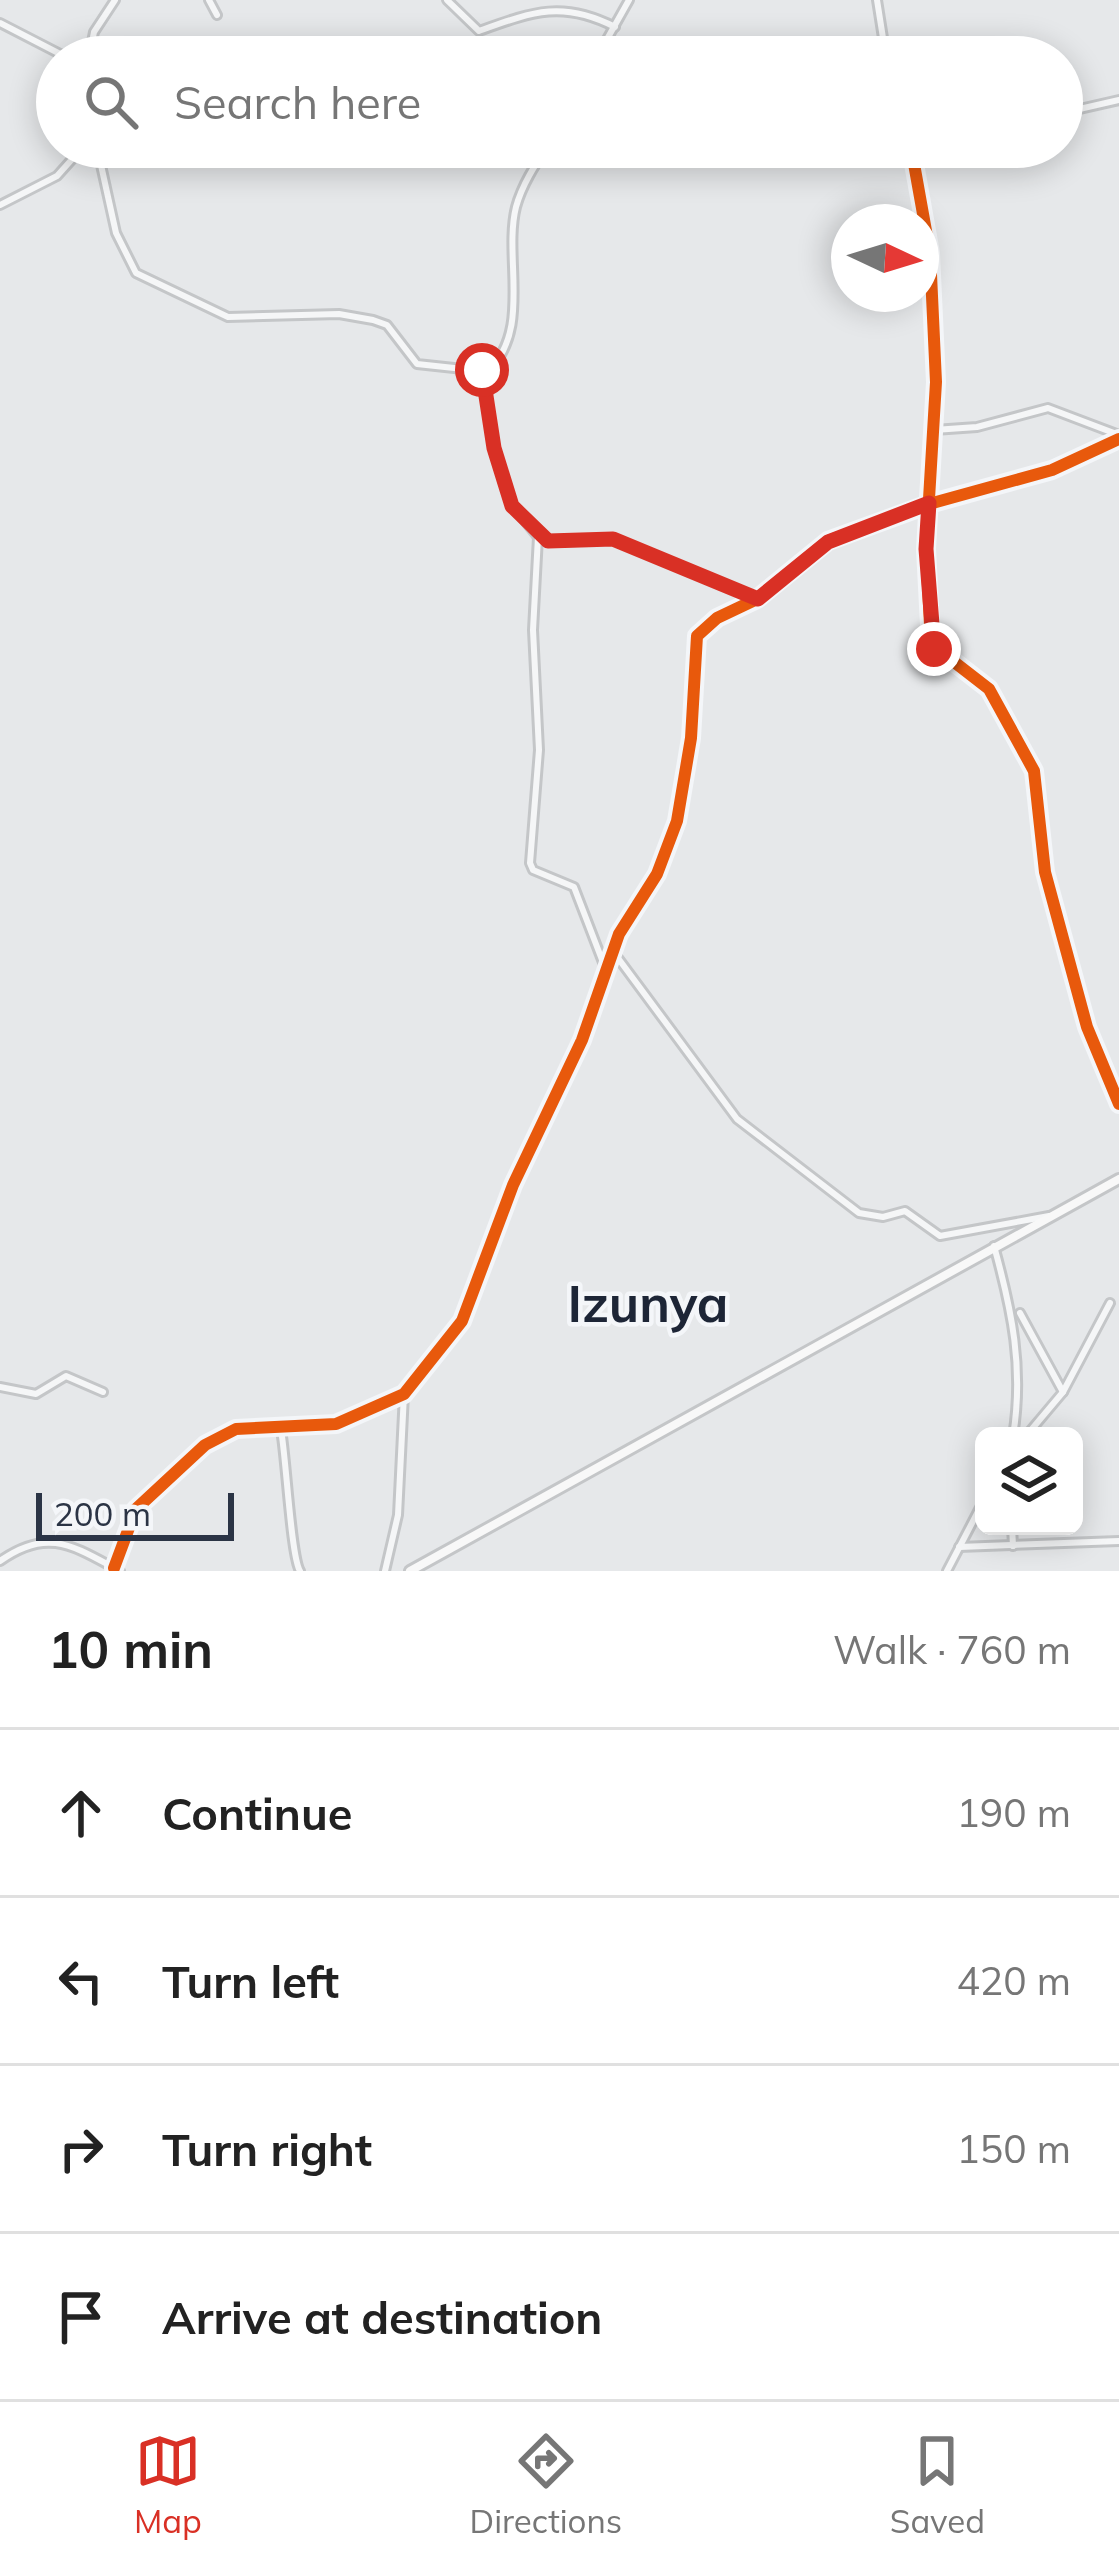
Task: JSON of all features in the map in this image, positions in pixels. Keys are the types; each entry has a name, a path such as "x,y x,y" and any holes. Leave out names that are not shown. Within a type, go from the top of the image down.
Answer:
{"street":[{"path":"93,36 115,0"},
{"path":"209,0 217,15"},
{"path":"447,0 479,31 514,14 563,8 587,9 615,26"},
{"path":"609,36 629,0"},
{"path":"877,0 883,36"},
{"path":"0,23 36,42"},
{"path":"1083,108 1119,100"},
{"path":"0,205 64,168"},
{"path":"102,168 121,249 136,273 154,285 228,316 339,314 373,320 392,330 417,364 486,373 496,364 511,321 517,205 536,168"},
{"path":"915,168 930,254 932,644 989,689 1034,771 1045,872 1087,1027 1119,1104"},
{"path":"486,373 489,422 512,506 538,537 558,542 613,539 758,599"},
{"path":"934,430 989,424 1048,408 1119,437"},
{"path":"0,1561 44,1540 71,1546 117,1570 136,1510 205,1445 236,1429 336,1424 404,1394 461,1321 513,1185 582,1040 612,950 657,874 677,821 691,737 698,636 717,618 758,599 828,542 929,503 1052,470 1119,437"},
{"path":"538,537 533,630 539,750 530,863 533,870 574,887 606,968"},
{"path":"612,950 626,976 683,1040 722,1104 860,1213 883,1216 905,1211 940,1237 1055,1215"},
{"path":"410,1571 1119,1180"},
{"path":"994,1246 1014,1314 1018,1354 1014,1427"},
{"path":"1034,1427 1063,1392 1110,1303"},
{"path":"1021,1313 1063,1392"},
{"path":"0,1387 36,1394 65,1376 103,1392"},
{"path":"385,1571 398,1515 404,1394"},
{"path":"281,1430 294,1518 294,1562 300,1571"},
{"path":"947,1571 975,1517"},
{"path":"1012,1535 1013,1546"},
{"path":"959,1546 1119,1541"}],"cycle path":[{"path":"915,168 930,253 936,382 926,549 931,644 989,689 1034,771 1045,872 1087,1027 1119,1104"},
{"path":"114,1568 136,1509 205,1445 236,1429 336,1424 404,1394 462,1321 513,1185 582,1040 619,934 657,874 677,821 691,738 697,636 717,618 757,599 828,541 929,504 1052,470 1119,439"}],"district":[{"name":"Izunya","path":"648,1303"}],"route":[{"path":"482,370 487,377 494,448 512,506 527,527 548,541 613,539 758,599 828,542 929,503 926,549 929,634 934,649"}]}
